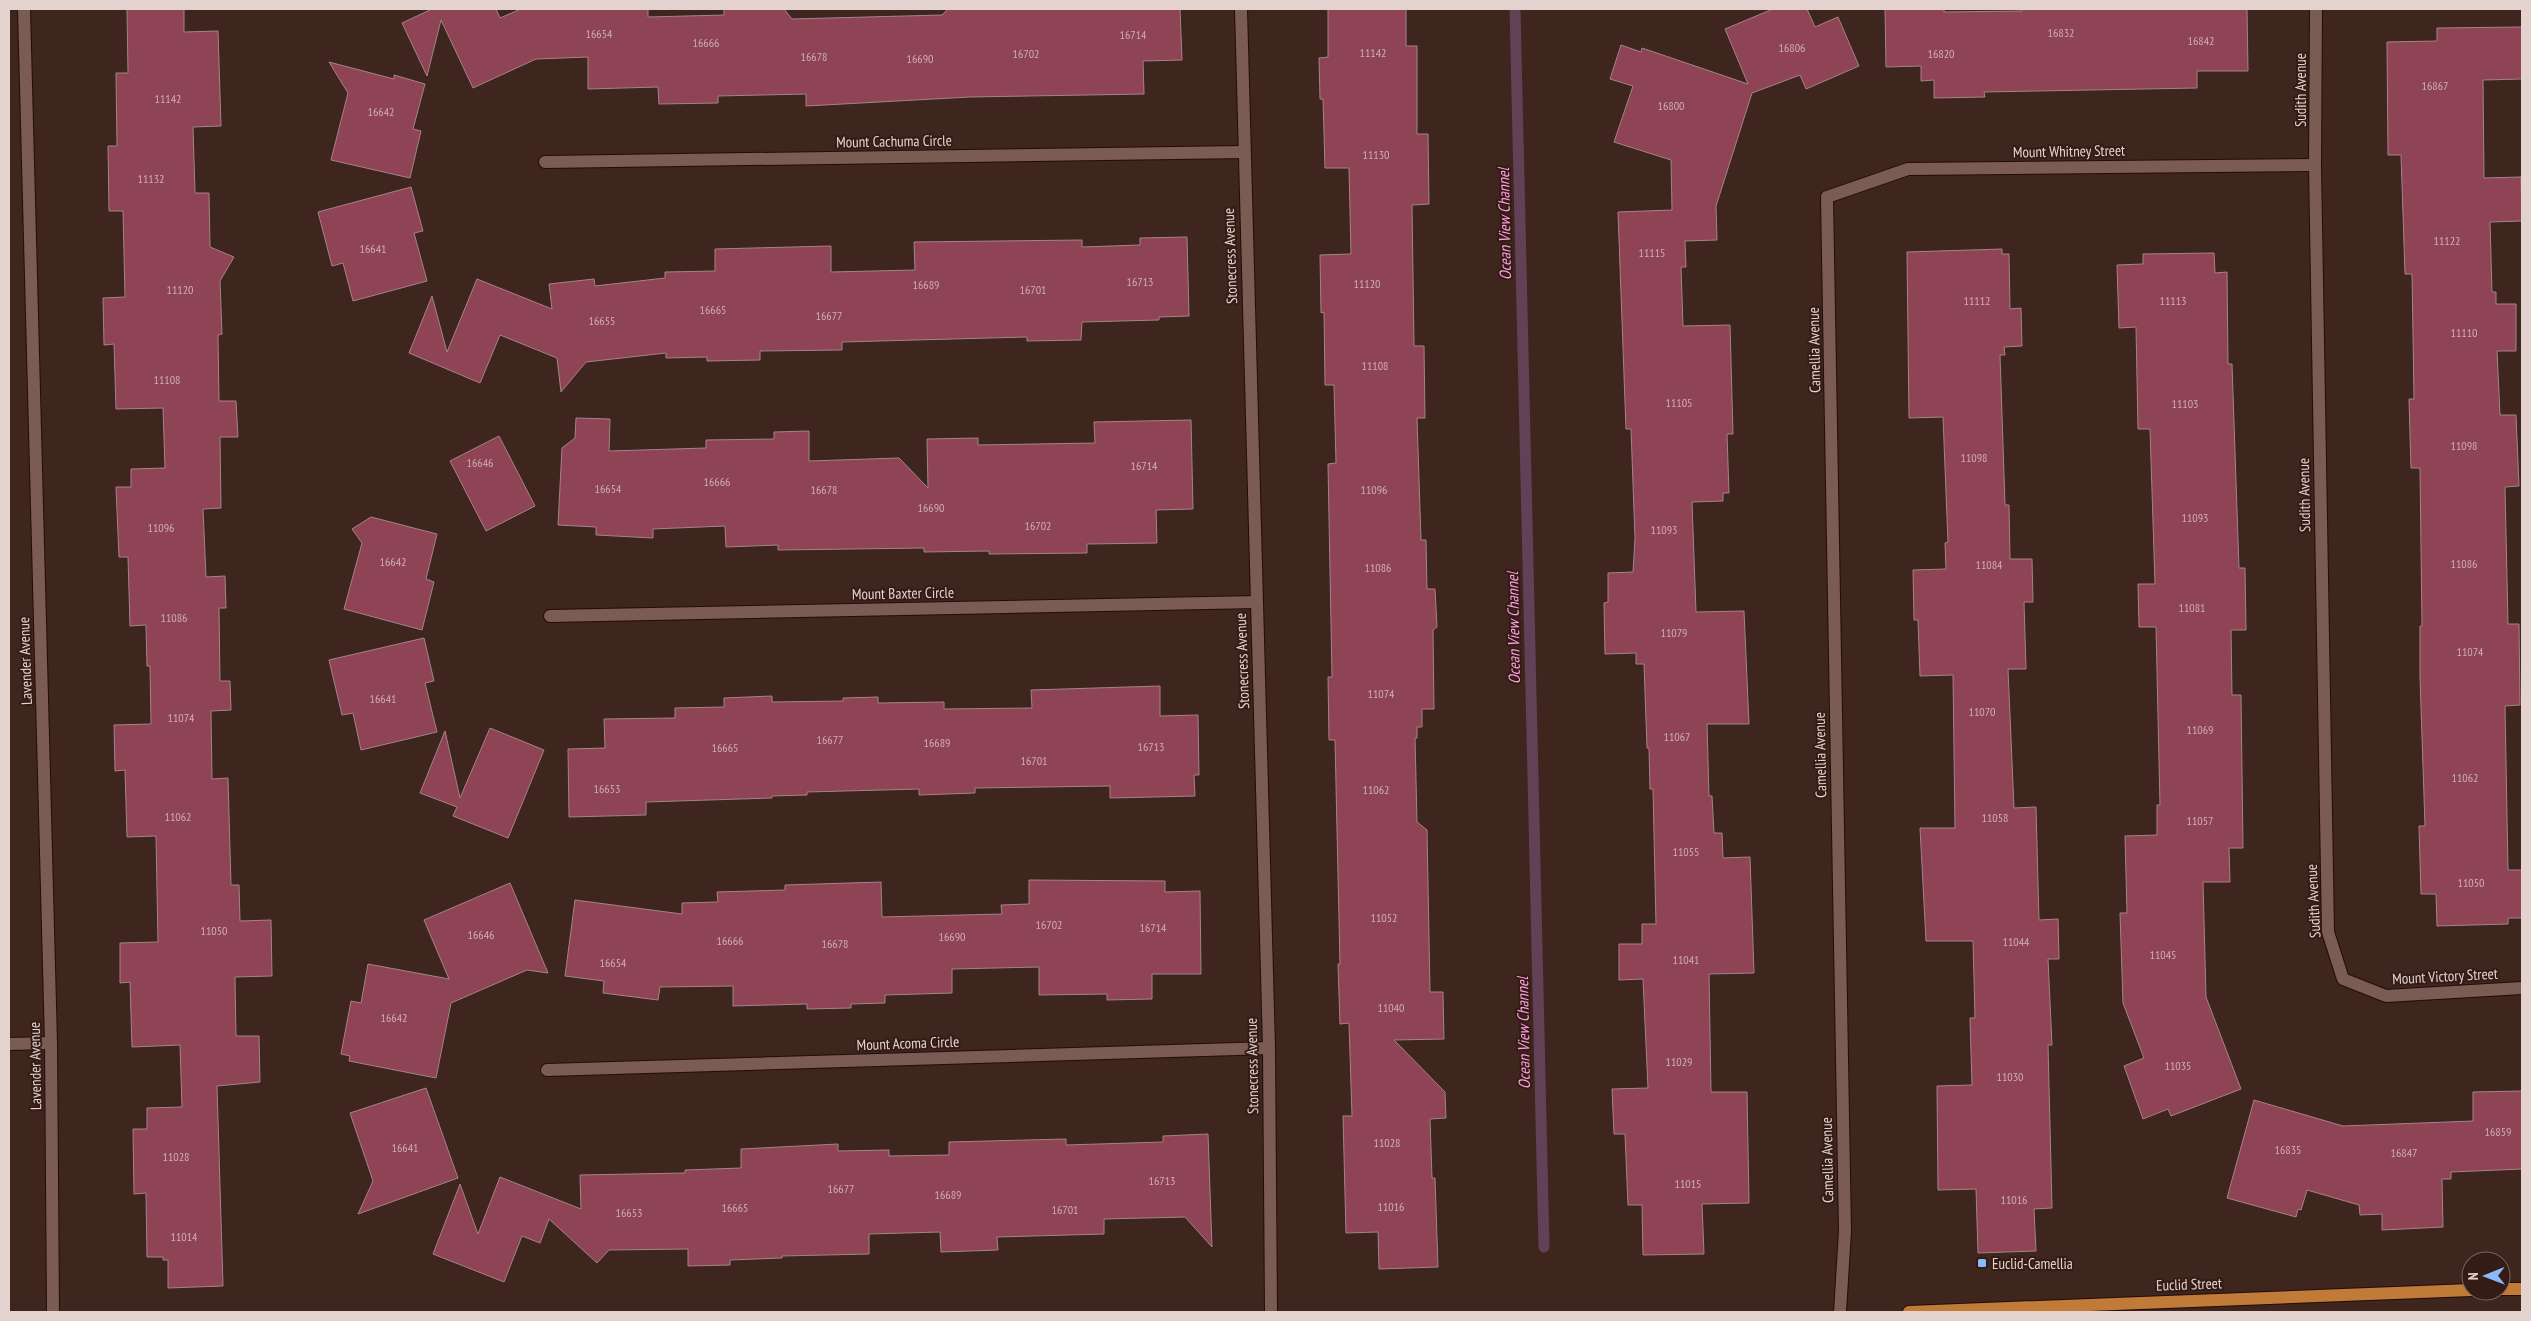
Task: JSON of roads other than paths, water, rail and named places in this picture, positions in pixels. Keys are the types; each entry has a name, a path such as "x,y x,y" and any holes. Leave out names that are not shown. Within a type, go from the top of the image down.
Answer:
{"main road":[{"name":"Euclid Street","path":"1909,1312 2461,1290"}],"street":[{"name":"Lavender Avenue","path":"24,9 51,1043 53,1312"},
{"name":"Stonecress Avenue","path":"1241,9 1269,1048 1271,1312"},
{"name":"Sudith Avenue","path":"2316,9 2315,165 2328,932 2342,979"},
{"name":"Mount Cachuma Circle","path":"545,162 1244,152"},
{"name":"Mount Whitney Street","path":"1827,197 1908,169 2315,165"},
{"name":"Camellia Avenue","path":"1827,197 1845,1231 1840,1312"},
{"name":"Mount Baxter Circle","path":"550,616 1256,602"},
{"name":"Mount Victory Street","path":"2342,979 2386,996 2522,988"},
{"path":"9,1044 51,1043"},
{"name":"Mount Acoma Circle","path":"547,1070 1269,1048"}],"waterway":[{"name":"Ocean View Channel","path":"1515,9 1544,1247"}],"place":[{"name":"Euclid-Camellia","path":"1982,1263"}]}
